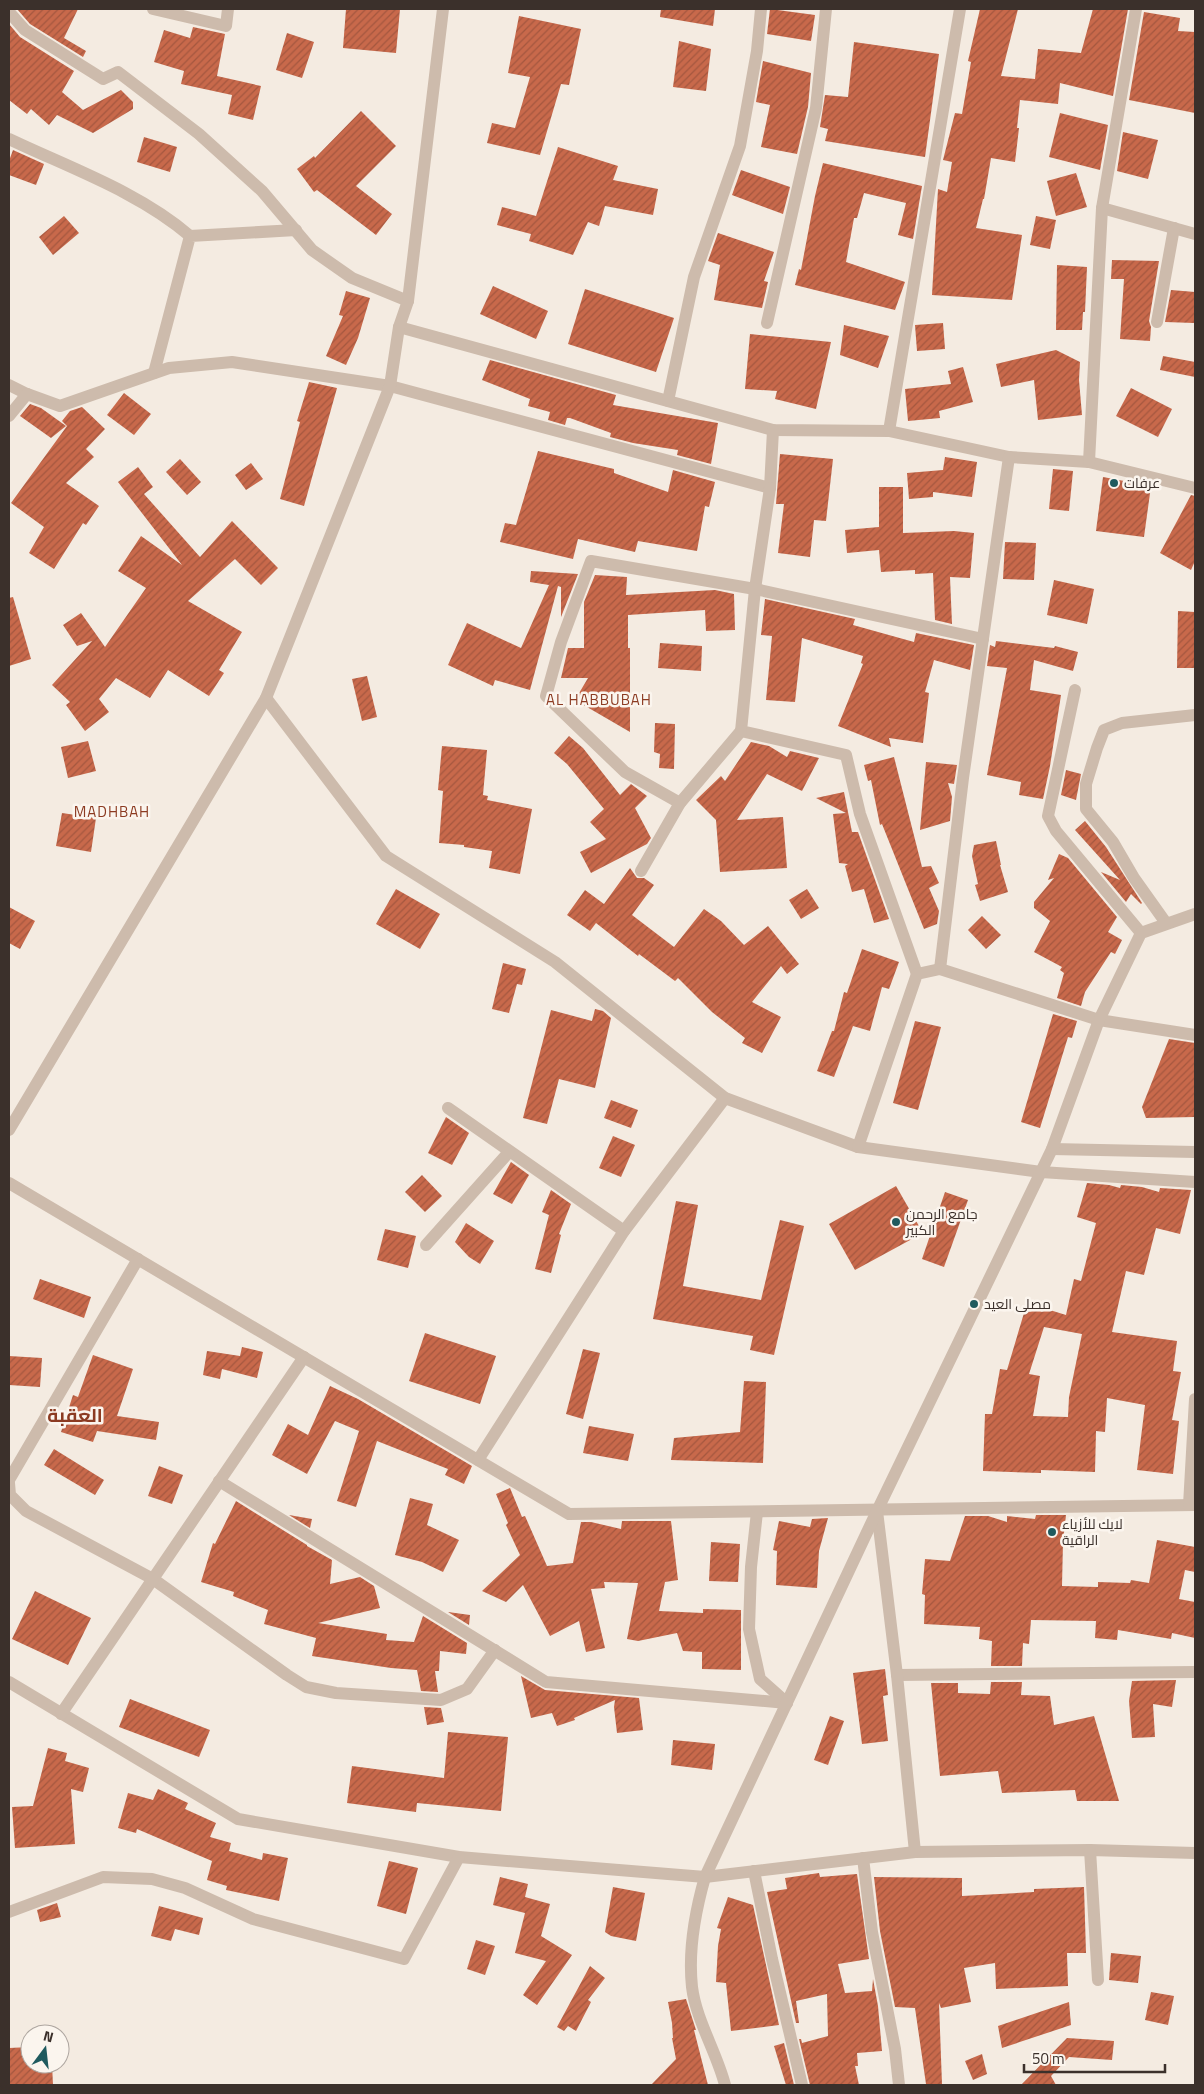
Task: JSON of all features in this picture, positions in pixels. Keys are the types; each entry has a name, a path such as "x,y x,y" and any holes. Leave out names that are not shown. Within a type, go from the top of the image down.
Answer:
{"street":[{"path":"153,9 226,26 228,9"},
{"path":"9,1130 266,698 390,386 399,327 408,301 443,9"},
{"path":"668,401 694,278 740,146 757,51 761,9"},
{"path":"767,323 816,108 826,9"},
{"path":"889,431 960,9"},
{"path":"1089,462 1102,208 1136,9"},
{"path":"9,12 25,30 103,79 118,72 200,134 255,185 312,250 352,278 408,301"},
{"path":"9,139 127,194 169,218 190,236 296,230"},
{"path":"1102,208 1195,234"},
{"path":"1157,322 1174,228"},
{"path":"154,373 190,236"},
{"path":"399,327 773,430 889,431 1009,457 1089,462 1195,488"},
{"path":"9,385 60,406 168,368 232,362 390,386 770,488"},
{"path":"9,416 27,394"},
{"path":"641,871 680,803 741,730 755,588 770,488 773,430"},
{"path":"940,969 963,778 1009,457"},
{"path":"680,803 625,772 546,696 561,642 591,561 755,588 983,639"},
{"path":"1075,690 1048,816 1056,831 1141,933"},
{"path":"266,698 386,856 555,962 726,1098 858,1147 1041,1172 1195,1182"},
{"path":"1166,923 1134,878 1113,842 1086,809 1086,784 1096,748 1104,730 1122,723 1195,715"},
{"path":"741,730 846,755 860,814 917,974 858,1147"},
{"path":"725,2085 692,1988 693,1933 696,1909 705,1877 877,1511 1052,1149 1100,1020 1141,933 1195,914"},
{"path":"917,974 940,969 1100,1020 1195,1035"},
{"path":"478,1460 624,1231 726,1098"},
{"path":"448,1108 624,1231"},
{"path":"1052,1149 1195,1152"},
{"path":"426,1245 509,1152"},
{"path":"9,1183 569,1514 1192,1505 1195,1399"},
{"path":"138,1259 9,1482 10,1495 26,1510 153,1579 306,1687 336,1693 441,1700 467,1689 495,1650"},
{"path":"61,1714 304,1357"},
{"path":"219,1481 546,1682 787,1703"},
{"path":"877,1511 897,1675 915,1852"},
{"path":"757,1512 751,1567 749,1629 760,1679 787,1703"},
{"path":"897,1675 1195,1672"},
{"path":"9,1682 238,1819 459,1858 705,1877 915,1852 1090,1850 1195,1853"},
{"path":"1090,1850 1098,1980"},
{"path":"9,1912 103,1877 152,1879 185,1888 254,1919 404,1959 459,1858"},
{"path":"863,1858 872,1932 899,2085"},
{"path":"754,1871 772,1959 802,2085"}],"building":[{"path":"17,9 78,9 64,38 86,51 83,57 30,24"},
{"path":"346,9 400,9 396,53 343,48"},
{"path":"661,9 715,9 713,26 660,17"},
{"path":"770,9 815,15 811,41 767,34"},
{"path":"980,9 1018,9 1001,76 1035,79 1038,49 1081,53 1093,9 1128,9 1113,96 1060,83 1058,104 1020,100 1015,162 991,158 984,199 976,228 1022,235 1012,300 932,295 938,189 947,192 952,162 943,160 955,113 962,114 971,62 968,61"},
{"path":"1144,12 1180,18 1178,31 1195,32 1195,113 1129,100"},
{"path":"519,16 581,29 569,85 561,84 540,155 487,143 492,123 515,128 530,77 508,73"},
{"path":"9,24 20,37 74,71 62,92 83,110 121,90 133,102 133,109 93,133 57,115 49,125 31,109 27,114 9,100"},
{"path":"193,27 225,34 217,76 261,86 253,120 228,114 232,95 181,84 184,71 154,62 164,30 190,38"},
{"path":"287,33 314,42 302,78 276,70"},
{"path":"679,41 711,49 706,91 673,87"},
{"path":"854,42 939,54 925,157 825,141 828,129 820,127 825,95 848,97"},
{"path":"763,61 811,73 808,107 797,154 761,147 770,105 756,102"},
{"path":"361,111 396,146 356,186 392,214 376,235 317,190 314,192 297,169 314,156 315,158"},
{"path":"1060,113 1108,125 1100,170 1049,157"},
{"path":"1123,132 1158,140 1148,179 1117,171"},
{"path":"144,137 177,147 170,172 137,162"},
{"path":"558,147 618,166 613,180 658,189 653,215 605,206 599,226 588,222 573,255 529,241 531,234 497,225 502,207 536,216"},
{"path":"13,150 44,164 36,185 9,175 9,161"},
{"path":"823,163 922,186 913,239 898,235 906,203 864,193 857,218 854,218 846,262 905,282 895,310 795,285 799,269 801,270"},
{"path":"741,170 790,187 783,214 732,195"},
{"path":"1076,173 1087,207 1056,216 1047,181"},
{"path":"64,216 79,233 53,255 39,237"},
{"path":"1036,216 1056,220 1050,249 1030,245"},
{"path":"718,233 774,252 764,281 768,282 762,308 714,300 720,265 708,261"},
{"path":"1112,260 1159,261 1149,321 1151,327 1150,341 1120,339 1124,279 1111,279"},
{"path":"1057,265 1087,267 1085,312 1083,312 1082,330 1056,330"},
{"path":"493,286 548,311 536,339 480,314"},
{"path":"585,289 674,318 656,372 568,344"},
{"path":"1171,290 1195,292 1194,323 1165,322"},
{"path":"346,291 370,298 358,338 346,365 326,356 343,316 339,315"},
{"path":"943,323 945,349 917,351 915,325"},
{"path":"844,325 889,336 878,368 840,355"},
{"path":"750,334 831,342 816,409 775,399 777,391 745,389"},
{"path":"1056,350 1080,362 1079,380 1082,415 1038,420 1034,380 1001,387 996,364"},
{"path":"1163,356 1195,362 1195,377 1160,370"},
{"path":"490,360 616,395 613,405 718,423 711,464 677,455 678,450 633,443 610,437 611,433 570,418 567,418 565,425 548,420 550,412 528,406 530,399 482,380"},
{"path":"963,367 973,402 939,411 940,418 908,421 905,389 951,384 948,371"},
{"path":"309,382 337,388 304,506 280,499 300,422 297,421"},
{"path":"1131,388 1172,409 1158,437 1116,416"},
{"path":"124,393 151,414 134,435 107,415"},
{"path":"30,404 41,408 66,426 51,438 20,416"},
{"path":"82,407 105,429 86,449 94,457 66,483 99,506 86,525 83,523 54,569 29,553 44,527 11,503 67,426 62,421 70,411"},
{"path":"538,451 614,469 614,473 668,492 673,470 715,482 709,507 705,506 697,551 638,541 635,552 578,539 573,559 500,542 505,523 516,525"},
{"path":"780,454 833,459 826,521 814,520 810,557 778,553 784,504 776,504"},
{"path":"945,457 977,462 972,497 933,492 933,497 909,499 907,473 943,470"},
{"path":"180,459 201,482 187,495 166,472"},
{"path":"251,463 263,479 246,490 235,475"},
{"path":"138,467 153,487 144,494 200,557 232,521 278,568 261,585 235,559 188,601 242,632 219,670 224,673 209,696 168,670 150,698 116,678 99,699 109,712 85,731 66,705 70,702 52,685 92,641 77,646 63,625 81,613 105,647 146,588 118,571 141,536 182,565 118,482"},
{"path":"1053,469 1073,471 1069,511 1049,509"},
{"path":"1103,477 1151,486 1144,537 1096,531"},
{"path":"879,487 903,487 903,533 954,531 974,533 970,578 950,577 952,624 935,620 933,573 915,574 915,570 881,572 879,550 847,553 845,530 879,527"},
{"path":"1191,495 1195,496 1195,561 1191,570 1160,553"},
{"path":"1005,542 1036,543 1034,580 1003,579"},
{"path":"531,571 578,574 561,617 561,587 558,586 530,690 495,680 493,686 448,665 467,623 521,648 549,585 530,582"},
{"path":"595,575 627,577 626,595 715,590 734,594 735,630 706,631 705,610 628,615 630,732 575,700 588,678 561,678 568,648 584,648 584,602"},
{"path":"1054,580 1094,589 1087,624 1047,615"},
{"path":"13,597 31,659 9,666 9,598"},
{"path":"765,599 855,619 853,625 914,642 916,633 974,645 970,670 934,660 925,692 929,693 923,743 889,738 891,747 838,726 863,664 861,663 863,656 802,638 795,702 766,700 772,636 761,635"},
{"path":"1178,611 1195,612 1195,668 1177,668"},
{"path":"996,641 1054,648 1055,646 1078,652 1073,671 1034,660 1030,690 1061,695 1043,799 1019,795 1021,782 987,775 1007,668 987,666 990,645 995,647"},
{"path":"660,643 702,646 701,671 658,668"},
{"path":"367,676 377,717 362,721 352,679"},
{"path":"655,723 675,724 674,769 659,768 660,754 654,752"},
{"path":"569,736 583,748 620,795 631,784 647,796 635,808 651,838 647,844 591,873 580,852 606,839 590,822 604,809 567,764 554,753"},
{"path":"88,741 96,771 68,778 61,747"},
{"path":"751,742 769,746 787,757 790,751 819,758 802,791 767,774 737,820 783,817 787,868 720,872 716,820 696,800 721,776 725,781"},
{"path":"442,746 487,750 483,795 488,796 487,800 532,809 520,874 489,868 492,851 464,847 464,845 439,843 443,791 438,790"},
{"path":"894,757 922,867 931,866 939,883 929,888 939,911 937,924 924,929 882,824 880,825 871,780 868,781 864,765"},
{"path":"926,762 957,765 954,784 948,783 952,797 950,821 920,830"},
{"path":"1066,770 1081,774 1076,800 1061,795"},
{"path":"844,792 852,832 858,832 889,919 874,923 864,889 852,892 845,866 848,864 839,863 833,814 846,813 816,798"},
{"path":"62,813 96,818 91,852 56,846"},
{"path":"1085,821 1106,847 1141,904 1131,894 1126,902 1101,872 1120,880 1075,830"},
{"path":"996,841 1000,865 1008,892 980,901 975,885 978,884 972,856 974,845"},
{"path":"1059,854 1068,858 1117,917 1108,932 1122,940 1115,954 1111,952 1085,992 1081,1006 1057,998 1064,973 1060,970 1062,967 1034,952 1050,921 1034,908 1034,902 1054,878 1048,880"},
{"path":"630,868 637,878 644,878 654,885 632,915 674,947 704,909 721,921 744,945 768,926 799,964 787,974 781,966 752,1002 781,1017 762,1053 742,1043 745,1038 712,1012 678,978 675,981 639,954 638,956 596,923 590,931 567,915 585,890 604,904"},
{"path":"396,889 440,914 420,949 376,924"},
{"path":"807,889 819,908 801,919 789,900"},
{"path":"9,907 35,921 20,949 9,943"},
{"path":"982,916 1001,935 986,949 968,930"},
{"path":"862,949 899,962 889,989 882,987 870,1031 853,1026 834,1077 817,1071 832,1031 834,1031 844,992 847,993"},
{"path":"503,963 526,969 522,985 517,984 509,1013 492,1009"},
{"path":"595,1009 603,1011 611,1018 595,1088 559,1079 547,1124 523,1118 551,1010 592,1021"},
{"path":"1053,1014 1077,1021 1072,1038 1068,1037 1040,1128 1021,1122"},
{"path":"915,1021 941,1027 918,1110 893,1103"},
{"path":"1169,1039 1195,1043 1195,1117 1146,1118 1142,1107"},
{"path":"611,1100 638,1110 631,1128 604,1118"},
{"path":"446,1117 469,1133 452,1165 428,1153"},
{"path":"613,1136 635,1145 621,1177 599,1168"},
{"path":"511,1162 529,1175 512,1204 493,1194"},
{"path":"422,1175 442,1196 425,1212 405,1192"},
{"path":"1087,1183 1120,1188 1121,1185 1142,1187 1159,1192 1160,1188 1191,1190 1180,1234 1156,1228 1144,1275 1126,1271 1112,1332 1177,1341 1173,1371 1181,1372 1172,1420 1179,1421 1173,1474 1137,1470 1145,1405 1107,1398 1105,1432 1096,1431 1095,1472 1041,1470 1041,1473 983,1471 985,1414 992,1414 1000,1369 1007,1370 1027,1303 1066,1315 1074,1279 1081,1281 1096,1223 1077,1217","holes":["1044,1327 1082,1334 1069,1397 1068,1417 1033,1416 1040,1376 1029,1374"]},
{"path":"896,1186 923,1233 855,1270 829,1224"},
{"path":"551,1190 571,1204 559,1234 561,1235 551,1273 535,1269 549,1215 542,1212"},
{"path":"945,1192 968,1200 944,1267 922,1259"},
{"path":"676,1201 698,1205 683,1286 761,1300 780,1220 804,1226 774,1355 750,1350 753,1336 653,1319"},
{"path":"466,1223 494,1241 480,1264 469,1257 455,1242"},
{"path":"385,1229 416,1236 408,1268 377,1260"},
{"path":"40,1279 91,1297 84,1318 33,1299"},
{"path":"425,1333 496,1356 480,1404 409,1381"},
{"path":"242,1347 263,1352 257,1378 222,1369 220,1379 203,1375 207,1351 240,1356"},
{"path":"583,1349 600,1353 583,1419 566,1414"},
{"path":"93,1355 133,1369 117,1416 159,1422 156,1440 97,1431 93,1442 61,1432 73,1395 78,1397"},
{"path":"9,1356 42,1358 40,1387 9,1385"},
{"path":"744,1381 766,1382 763,1463 671,1460 674,1438 740,1432"},
{"path":"330,1386 358,1399 472,1466 464,1484 445,1475 448,1469 377,1441 356,1507 337,1501 359,1431 335,1421 307,1474 272,1455 288,1424 308,1435"},
{"path":"589,1426 634,1434 628,1461 583,1453"},
{"path":"54,1449 104,1480 95,1495 44,1465"},
{"path":"159,1466 183,1475 172,1504 148,1496"},
{"path":"510,1488 522,1517 525,1516 547,1566 573,1563 581,1522 591,1522 621,1529 622,1521 671,1521 678,1580 665,1582 659,1611 703,1613 703,1609 741,1610 741,1670 702,1669 702,1652 683,1651 677,1633 638,1641 627,1639 638,1583 604,1582 605,1588 591,1589 605,1648 586,1652 579,1621 550,1636 523,1585 506,1602 482,1591 520,1555 506,1525 508,1523 496,1494"},
{"path":"410,1498 433,1504 427,1525 459,1540 443,1572 422,1562 395,1555"},
{"path":"236,1501 332,1560 330,1584 360,1577 374,1586 380,1608 318,1623 387,1634 386,1640 414,1642 423,1616 467,1643 466,1654 440,1651 439,1671 435,1671 438,1692 421,1691 417,1670 312,1656 316,1638 264,1624 268,1610 233,1596 234,1592 201,1582 213,1543 215,1544"},
{"path":"289,1515 312,1519 310,1528"},
{"path":"1036,1515 1066,1515 1062,1586 1098,1587 1098,1582 1130,1583 1131,1580 1149,1583 1157,1540 1195,1547 1195,1572 1185,1570 1179,1599 1195,1602 1195,1638 1172,1633 1171,1639 1118,1630 1117,1640 1095,1638 1096,1621 1031,1620 1029,1644 1023,1643 1022,1666 991,1666 992,1641 979,1639 980,1627 924,1624 925,1595 922,1594 925,1559 950,1561 965,1516 988,1516 1007,1522 1007,1516 1035,1519"},
{"path":"828,1518 819,1551 817,1588 776,1585 777,1551 773,1550 779,1521 810,1527 812,1519"},
{"path":"711,1542 740,1544 738,1582 709,1581"},
{"path":"35,1591 91,1618 68,1665 12,1639"},
{"path":"448,1612 470,1615 469,1625"},
{"path":"885,1669 888,1695 883,1696 888,1741 862,1744 853,1673"},
{"path":"521,1676 545,1690 639,1698 643,1730 617,1733 615,1700 574,1718 575,1720 557,1726 552,1713 531,1718"},
{"path":"1176,1680 1172,1707 1153,1704 1155,1737 1132,1738 1129,1701 1132,1681"},
{"path":"991,1682 1022,1682 1021,1695 1050,1696 1054,1725 1094,1716 1119,1801 1077,1801 1075,1790 1002,1793 998,1771 940,1776 931,1683 958,1683 958,1693 990,1694"},
{"path":"130,1699 210,1730 199,1757 119,1727"},
{"path":"424,1707 441,1708 444,1722 427,1725"},
{"path":"830,1716 844,1721 828,1765 814,1760"},
{"path":"448,1732 508,1737 501,1811 417,1803 416,1812 347,1803 352,1766 444,1778"},
{"path":"673,1740 715,1744 712,1770 671,1765"},
{"path":"48,1748 67,1753 65,1761 89,1768 83,1792 71,1789 75,1844 15,1848 12,1807 33,1806"},
{"path":"158,1789 188,1803 185,1809 216,1823 210,1837 231,1843 229,1851 262,1860 263,1853 288,1858 279,1901 226,1890 227,1886 207,1880 212,1861 137,1829 136,1833 118,1828 128,1793 153,1800"},
{"path":"389,1861 418,1868 406,1914 377,1906"},
{"path":"819,1873 820,1877 857,1874 869,1959 838,1964 845,1993 872,1991 873,1979 878,2006 882,2051 857,2053 858,2066 855,2066 859,2085 810,2085 799,2039 801,2039 802,2043 828,2036 827,1994 796,2001 799,2023 796,2023 767,1892 787,1889 785,1878"},
{"path":"500,1877 528,1884 525,1897 550,1904 541,1936 572,1955 537,2005 523,1995 546,1961 515,1953 525,1913 493,1905"},
{"path":"874,1877 962,1878 962,1896 1034,1892 1034,1889 1084,1887 1086,1953 1067,1953 1068,1986 996,1989 995,1963 964,1968 971,2002 941,2008 939,2003 942,2084 926,2084 915,2008 895,2007 880,1931"},
{"path":"613,1887 645,1893 636,1941 611,1936 605,1932"},
{"path":"728,1897 753,1905 779,2025 731,2031 726,1983 716,1982 721,1929 717,1928"},
{"path":"57,1903 61,1917 40,1922 37,1910"},
{"path":"159,1906 203,1918 199,1935 175,1929 171,1941 151,1936"},
{"path":"476,1940 495,1946 485,1975 467,1969"},
{"path":"1111,1953 1141,1956 1138,1983 1109,1980"},
{"path":"590,1966 605,1978 588,2000 591,2002 576,2031 568,2026 564,2031 557,2027"},
{"path":"1151,1992 1174,1996 1168,2025 1145,2020"},
{"path":"686,1999 696,2030 694,2030 708,2085 651,2085 676,2059 668,2002"},
{"path":"1069,2002 1071,2025 1002,2048 998,2026"},
{"path":"1067,2038 1114,2041 1112,2060 1069,2057 1051,2076 1056,2085 1021,2085"},
{"path":"784,2043 794,2085 786,2085 774,2046"},
{"path":"20,2047 20,2074 52,2074 53,2085 9,2085 9,2048"},
{"path":"982,2054 987,2074 973,2080 965,2061"}],"place":[{"name":"عرفات","path":"1114,483"},
{"name":"جامع الرحمن الكبير","path":"896,1222"},
{"name":"مصلى العيد","path":"974,1304"},
{"name":"لايك للأزياء الراقية","path":"1052,1532"}],"district":[{"name":"AL HABBUBAH","path":"599,700"},
{"name":"MADHBAH","path":"112,812"},
{"name":"العقبة","path":"75,1415"}]}
